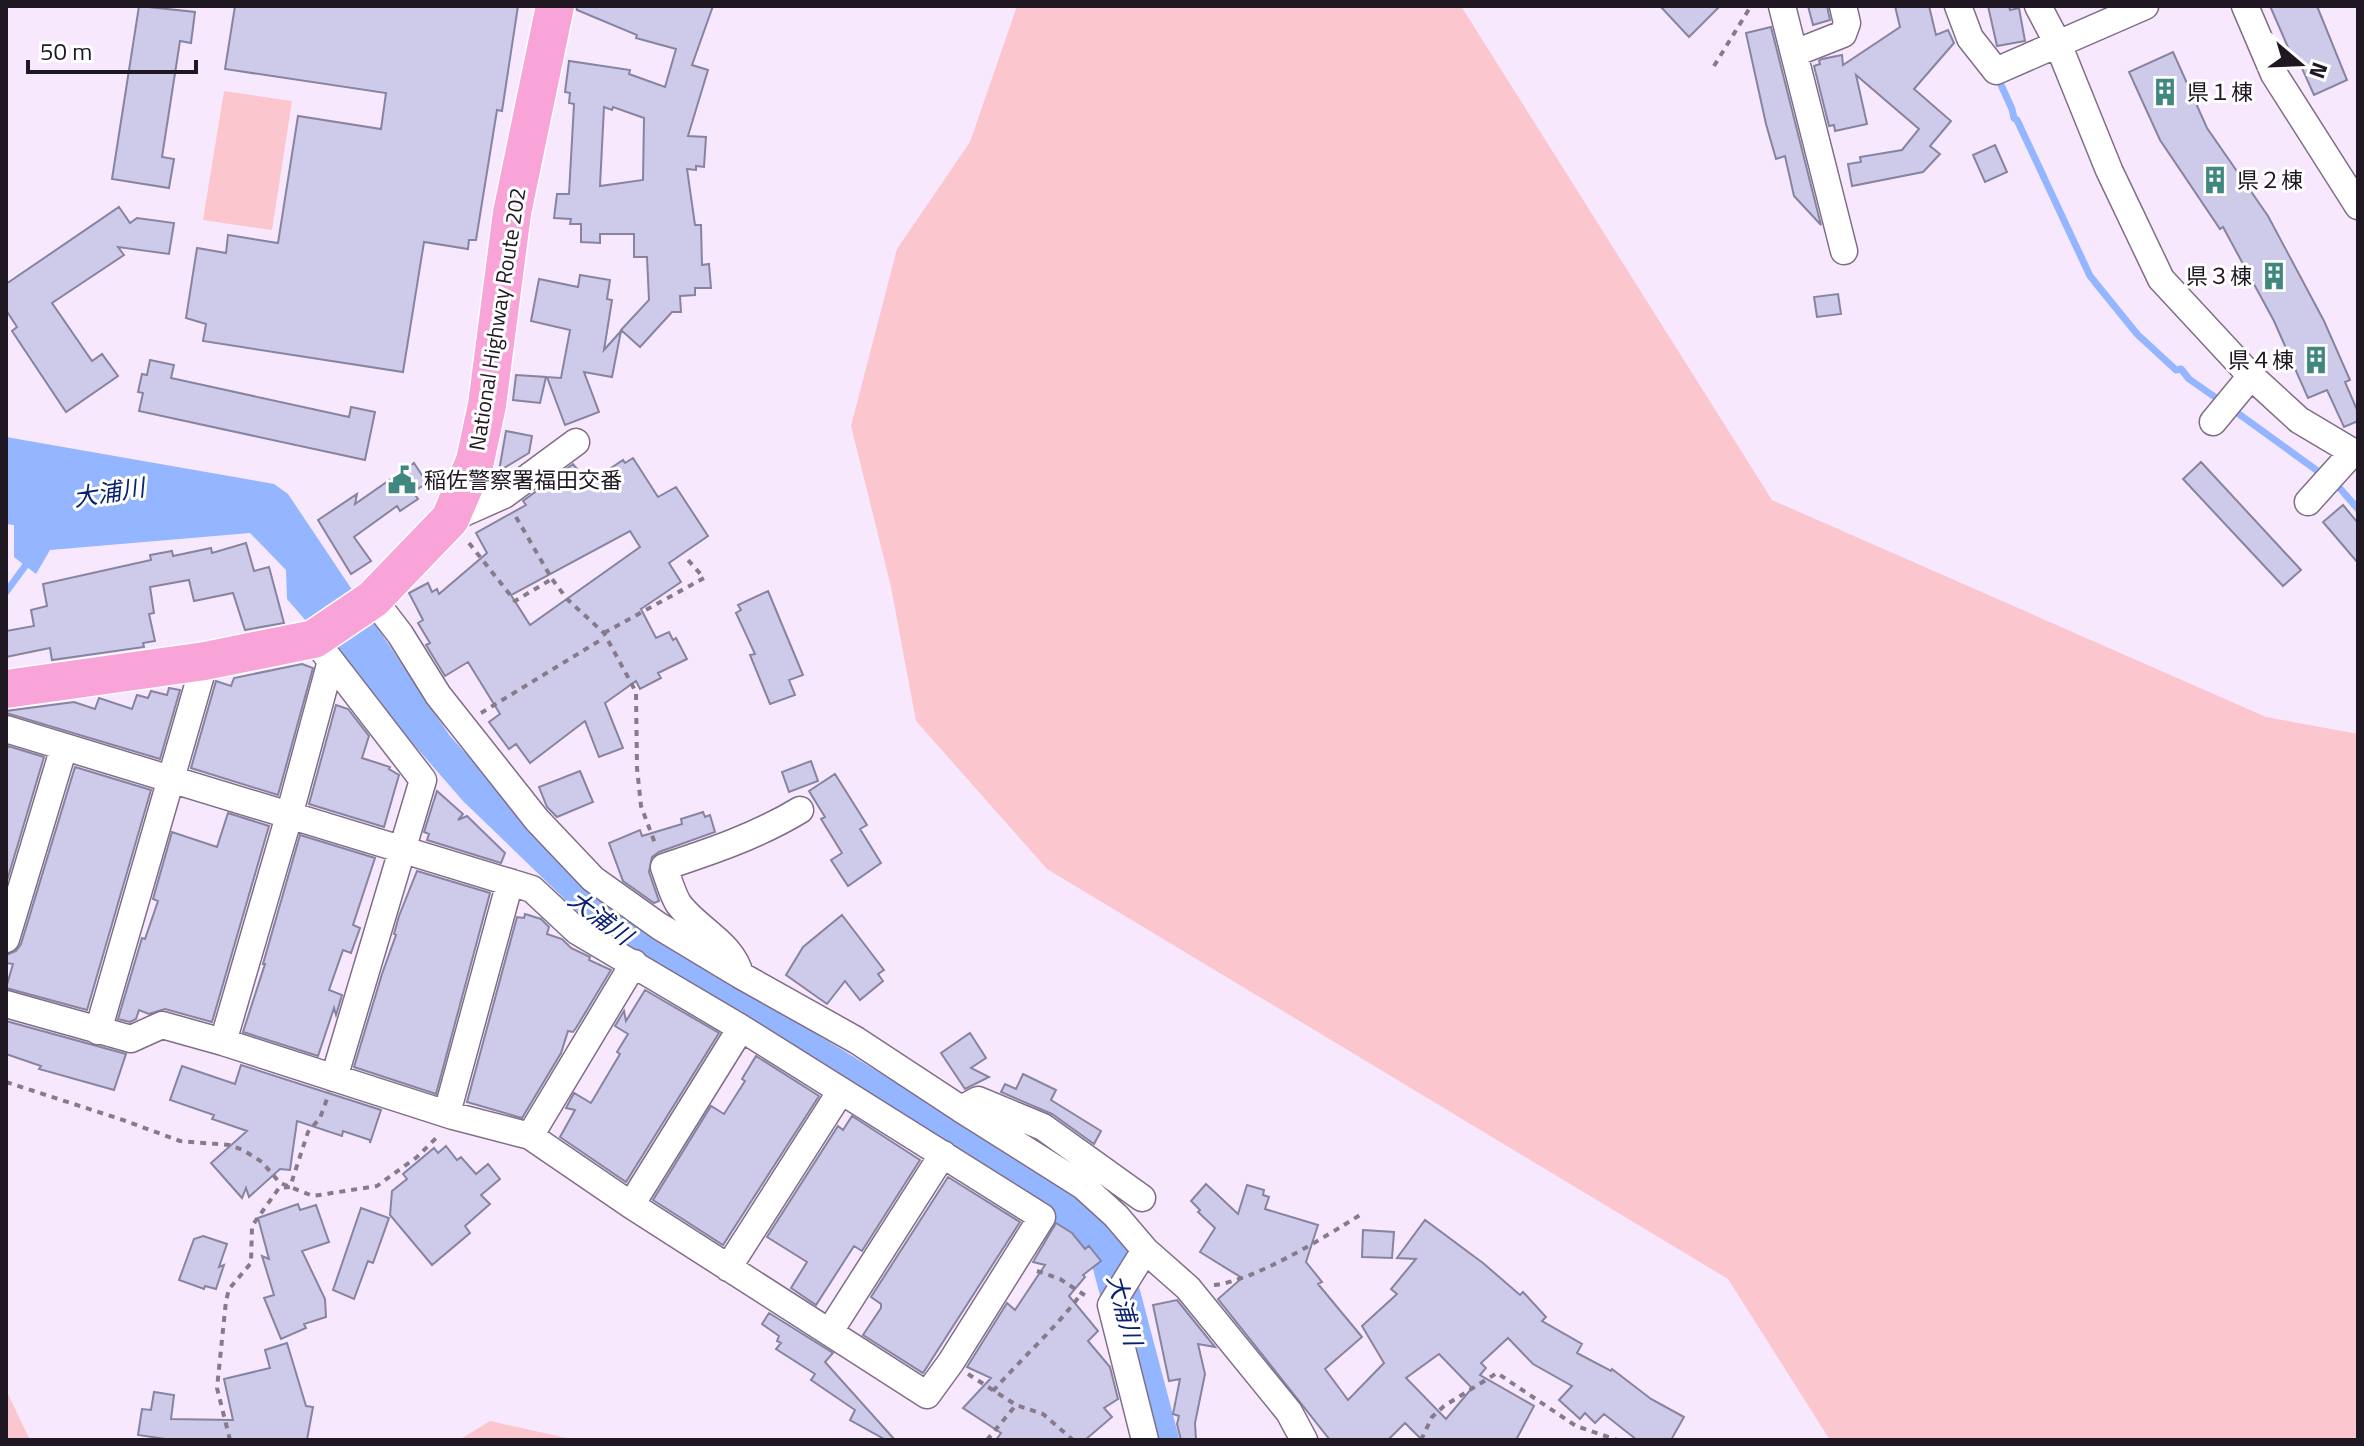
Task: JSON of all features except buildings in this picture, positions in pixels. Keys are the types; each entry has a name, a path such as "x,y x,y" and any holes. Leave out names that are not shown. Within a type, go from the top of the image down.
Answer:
{"highway":[{"name":"National Highway Route 202","path":"6,689 323,644 373,599 450,519 475,461 487,405 512,213 555,6"}],"street":[{"path":"1782,6 1844,251"},
{"path":"1795,53 1843,34 1847,23 1843,6"},
{"path":"1958,6 1970,38 1996,71 2145,6"},
{"path":"2038,6 2058,44 2109,170 2161,279 2251,376 2299,420 2355,453 2308,502"},
{"path":"2245,6 2274,74 2358,206"},
{"path":"2213,422 2251,376"},
{"path":"450,519 504,495 576,442"},
{"path":"373,599 400,634 438,695 537,820 593,879 659,926 856,1040 1083,1186 1116,1216 1145,1250 1188,1288 1289,1412 1304,1440"},
{"path":"223,1042 289,816 323,644"},
{"path":"323,644 423,780 334,1078"},
{"path":"98,1031 205,661"},
{"path":"6,729 532,889 577,931 741,1028 1042,1217 927,1395 631,1205 530,1136 162,1025 131,1039 6,1004"},
{"path":"6,939 64,747"},
{"path":"740,975 739,967 723,946 677,902 664,867 739,842 800,810"},
{"path":"450,1114 510,882"},
{"path":"659,926 677,902"},
{"path":"530,1136 634,963"},
{"path":"631,1205 741,1028"},
{"path":"728,1268 841,1091"},
{"path":"961,1109 978,1100 1043,1127 1142,1198"},
{"path":"830,1331 943,1154"},
{"path":"1145,1250 1111,1305 1145,1440"}],"path":[{"path":"1714,66 1751,6"},
{"path":"504,495 552,579 604,636 636,692 641,806 664,867"},
{"path":"450,519 515,601 552,579"},
{"path":"462,725 704,578 688,560"},
{"path":"290,1187 308,1132 320,1118 334,1078"},
{"path":"6,1082 180,1141 229,1145 243,1150 262,1162 280,1183 313,1196 377,1186 417,1157 437,1137 450,1114"},
{"path":"230,1440 217,1388 226,1301 229,1289 251,1263 252,1226 258,1215 279,1188 290,1187"},
{"path":"1188,1288 1231,1283 1322,1239 1360,1215"},
{"path":"1014,1262 1060,1279 1081,1294 1111,1305"},
{"path":"993,1391 1025,1354 1061,1321 1081,1294"},
{"path":"951,1362 1016,1405 1043,1414 1073,1440"},
{"path":"1421,1440 1432,1417 1444,1406 1497,1373 1576,1426 1617,1440"},
{"path":"987,1440 1016,1405"}],"shaded area":[{"path":"1017,6 1461,6 1772,500 2266,717 2358,734 2358,1440 1830,1440 1728,1279 1047,869 916,721 891,587 851,426 897,249 970,142"},
{"path":"224,91 292,101 272,230 203,220"},
{"path":"6,1390 30,1440 6,1440"},
{"path":"490,1421 576,1440 459,1440"}],"water":[{"path":"6,437 274,484 288,494 450,736 527,821 707,964 695,989 577,911 463,801 287,599 286,570 250,533 50,550 36,574 14,557 14,525 6,524"}],"waterway":[{"path":"1997,76 2090,276 2137,334 2176,370 2181,369 2189,379 2222,402"},
{"path":"2232,409 2337,485 2358,509"},
{"path":"6,592 31,558"},
{"name":"大浦川","path":"650,956 955,1142 1106,1240 1159,1440"}],"place":[{"name":"県１棟","path":"2165,92"},
{"name":"県２棟","path":"2215,180"},
{"name":"県３棟","path":"2274,276"},
{"name":"県４棟","path":"2316,360"},
{"name":"稲佐警察署福田交番","path":"402,480"}]}
